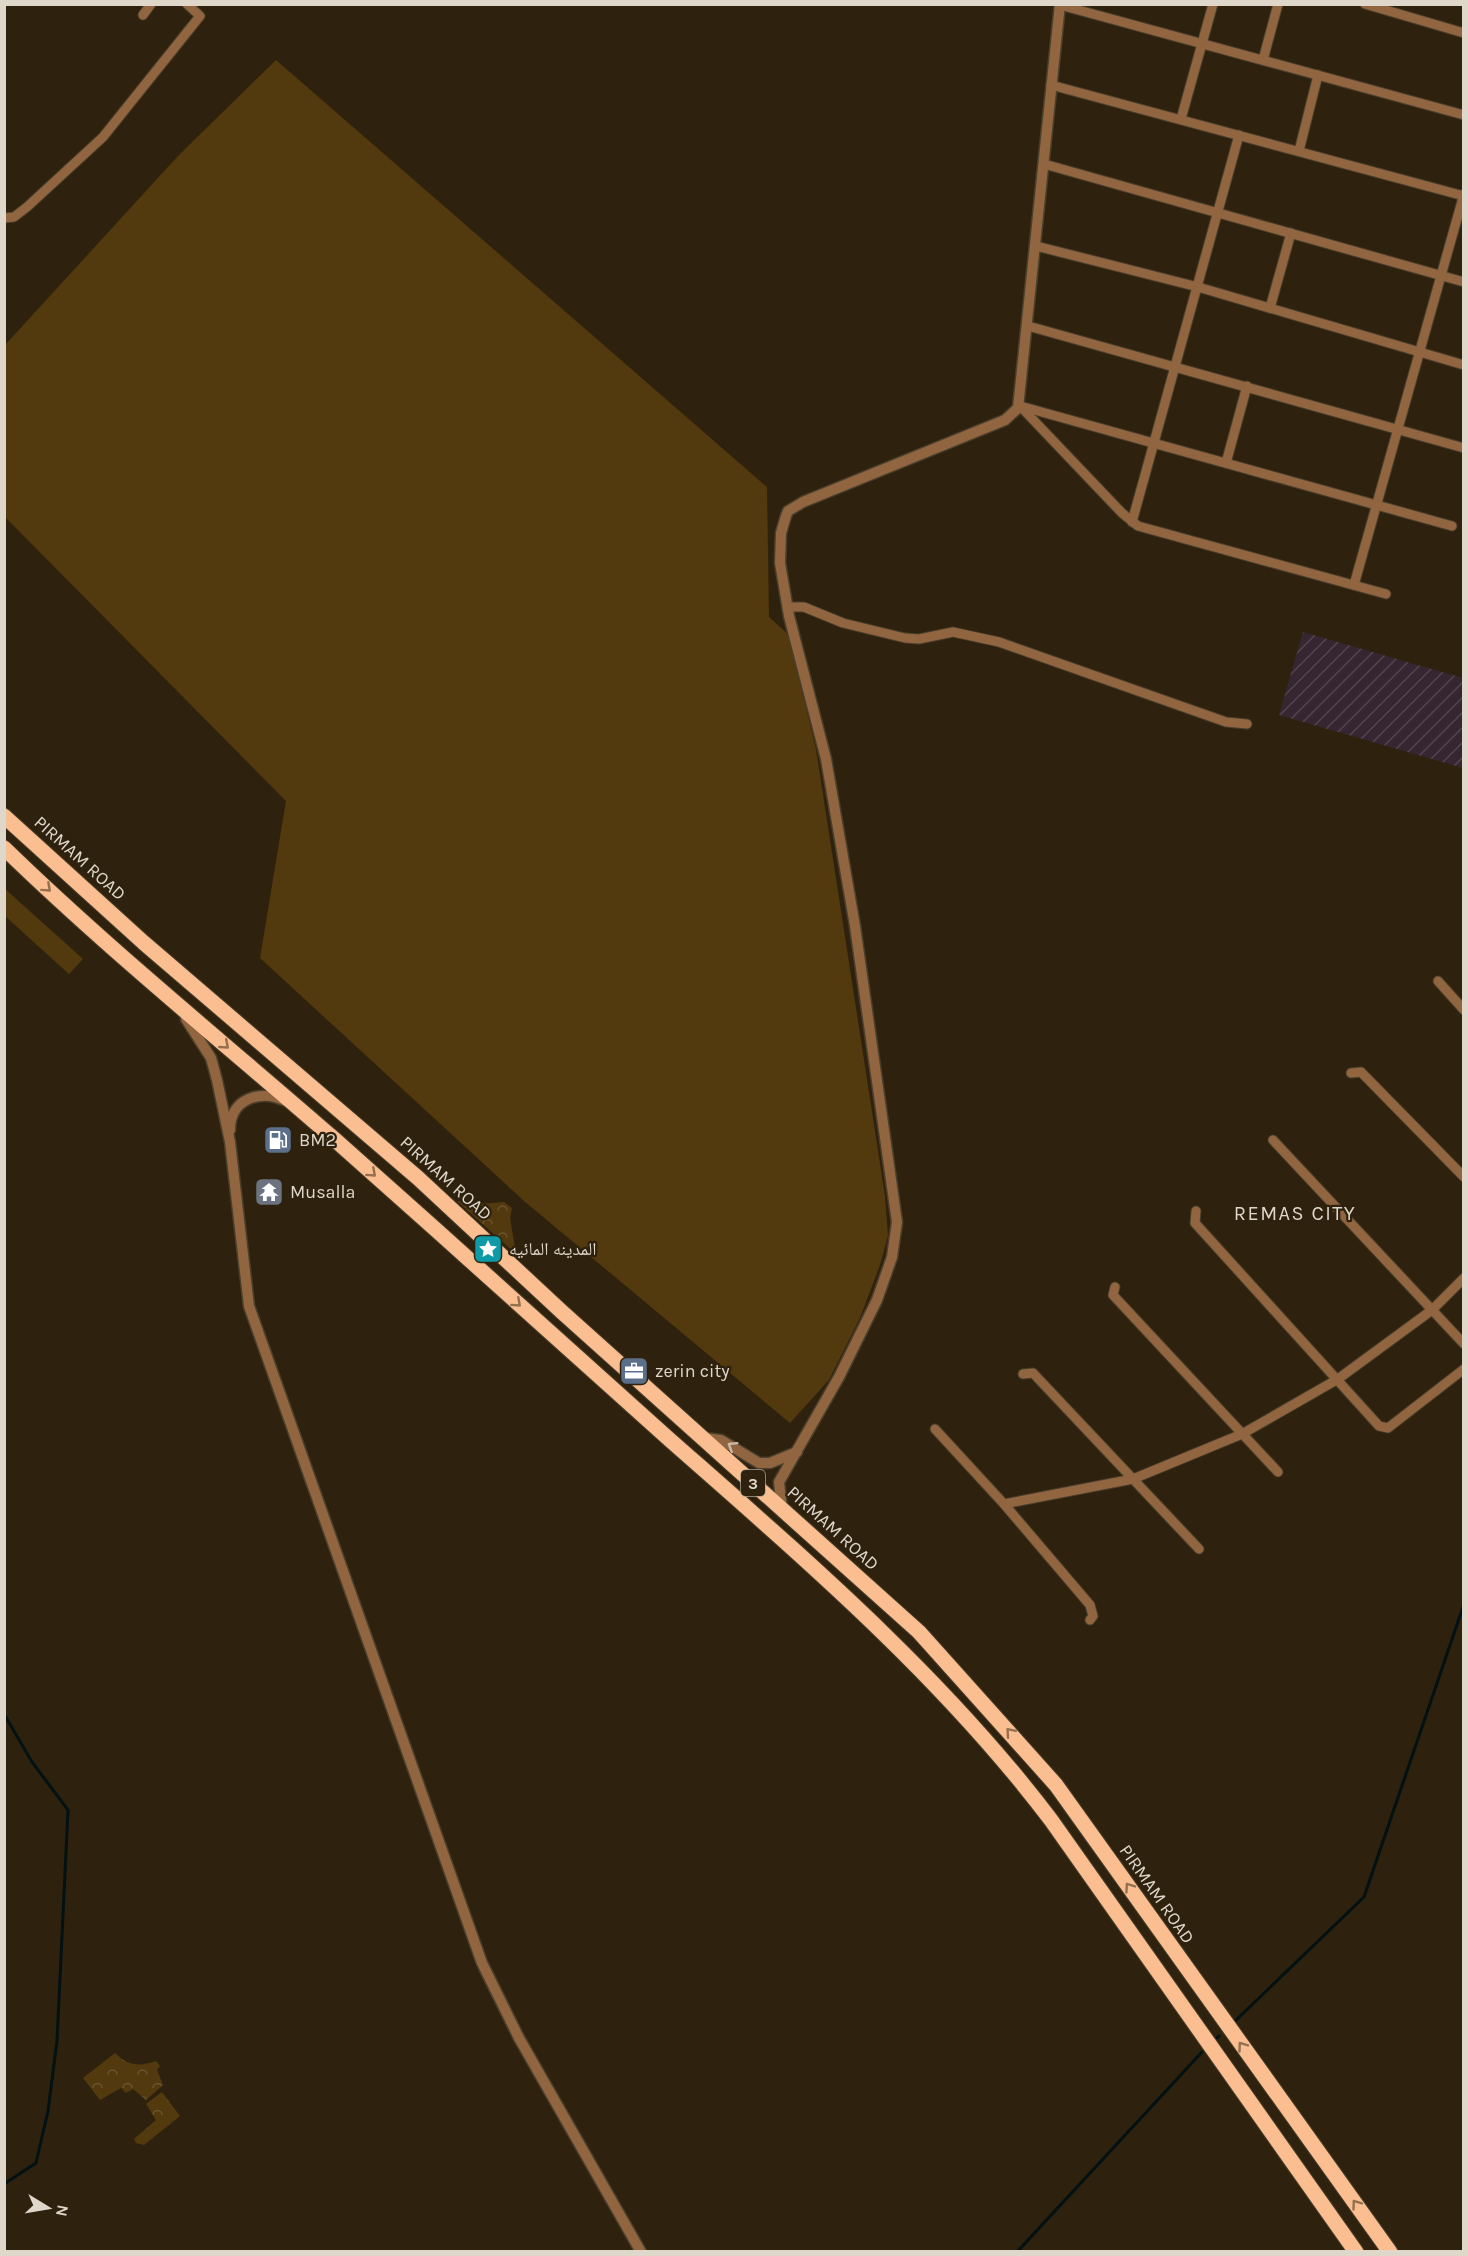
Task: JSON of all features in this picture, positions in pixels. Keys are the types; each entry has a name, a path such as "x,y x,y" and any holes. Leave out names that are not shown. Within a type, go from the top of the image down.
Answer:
{"highway":[{"name":"PIRMAM ROAD","path":"4,816 144,943 460,1217 562,1312 919,1632 1056,1785 1390,2252"},
{"name":"3","path":"4,848 174,1002 296,1106 449,1242 894,1643 1014,1770 1158,1968 1356,2252"},
{"path":"26,868 42,850"},
{"path":"449,1242 460,1217"}],"street":[{"path":"143,15 151,4"},
{"path":"4,218 14,217 27,207 102,137 200,16 187,4"},
{"path":"1181,119 1213,4"},
{"path":"1263,60 1278,4"},
{"path":"1365,4 1464,33"},
{"path":"782,1509 779,1482 839,1377 877,1300 892,1257 897,1222 855,926 826,759 788,607 780,540 788,511 803,502 1011,417 1020,406 1060,5 1464,115"},
{"path":"1299,151 1318,75"},
{"path":"1051,85 1463,196 1354,585"},
{"path":"1132,522 1239,135"},
{"path":"1044,164 1464,282"},
{"path":"1270,308 1291,233"},
{"path":"1036,246 1198,287 1464,365"},
{"path":"1028,326 1464,448"},
{"path":"1226,463 1247,386"},
{"path":"1020,406 1452,526"},
{"path":"1020,406 1132,522 1146,529 1386,594"},
{"path":"788,607 804,607 843,623 905,638 919,639 950,632 972,636 1107,679 1226,722 1247,724"},
{"path":"1438,981 1464,1010"},
{"path":"174,1002 200,1036 211,1058 230,1142 249,1306 478,1952 519,2038 640,2252"},
{"path":"1351,1073 1355,1070 1360,1072 1464,1177"},
{"path":"230,1142 230,1123 234,1112 252,1096 276,1096 296,1106"},
{"path":"1273,1140 1464,1344"},
{"path":"1196,1211 1195,1223 1379,1426 1388,1428 1464,1369"},
{"path":"1004,1504 1133,1479 1242,1434 1338,1379 1432,1310 1464,1278"},
{"path":"1115,1287 1113,1295 1278,1472"},
{"path":"1023,1374 1033,1373 1199,1549"},
{"path":"935,1429 1004,1504 1090,1605 1094,1616 1090,1620"},
{"path":"704,1438 722,1440 759,1463 770,1463 796,1452"}],"shaded area":[{"path":"1303,632 1463,678 1463,768 1279,715"}],"green space":[{"path":"276,60 767,487 769,617 788,634 816,749 885,1196 888,1236 880,1265 860,1318 829,1380 790,1423 524,1201 260,958 286,801 5,517 5,345 178,156"},
{"path":"4,888 83,959 69,974 5,916"},
{"path":"457,1201 479,1204 504,1202 512,1208 510,1218 516,1254"},
{"path":"115,2053 124,2061 134,2064 156,2061 160,2066 157,2070 163,2085 146,2100 133,2089 126,2093 121,2088 100,2100 83,2078"},
{"path":"162,2092 180,2116 144,2145 136,2143 134,2139 156,2120 146,2104"}],"waterway":[{"path":"1234,2022 1364,1897 1464,1604"},
{"path":"4,1714 32,1762 68,1810 57,2041 48,2111 36,2163 4,2184"},
{"path":"1017,2252 1202,2052"}],"place":[{"name":"BM2","path":"278,1140"},
{"name":"Musalla","path":"269,1192"},
{"name":"المدينه المائيه","path":"488,1249"},
{"name":"zerin city","path":"634,1371"}],"district":[{"name":"REMAS CITY","path":"1295,1213"}]}
